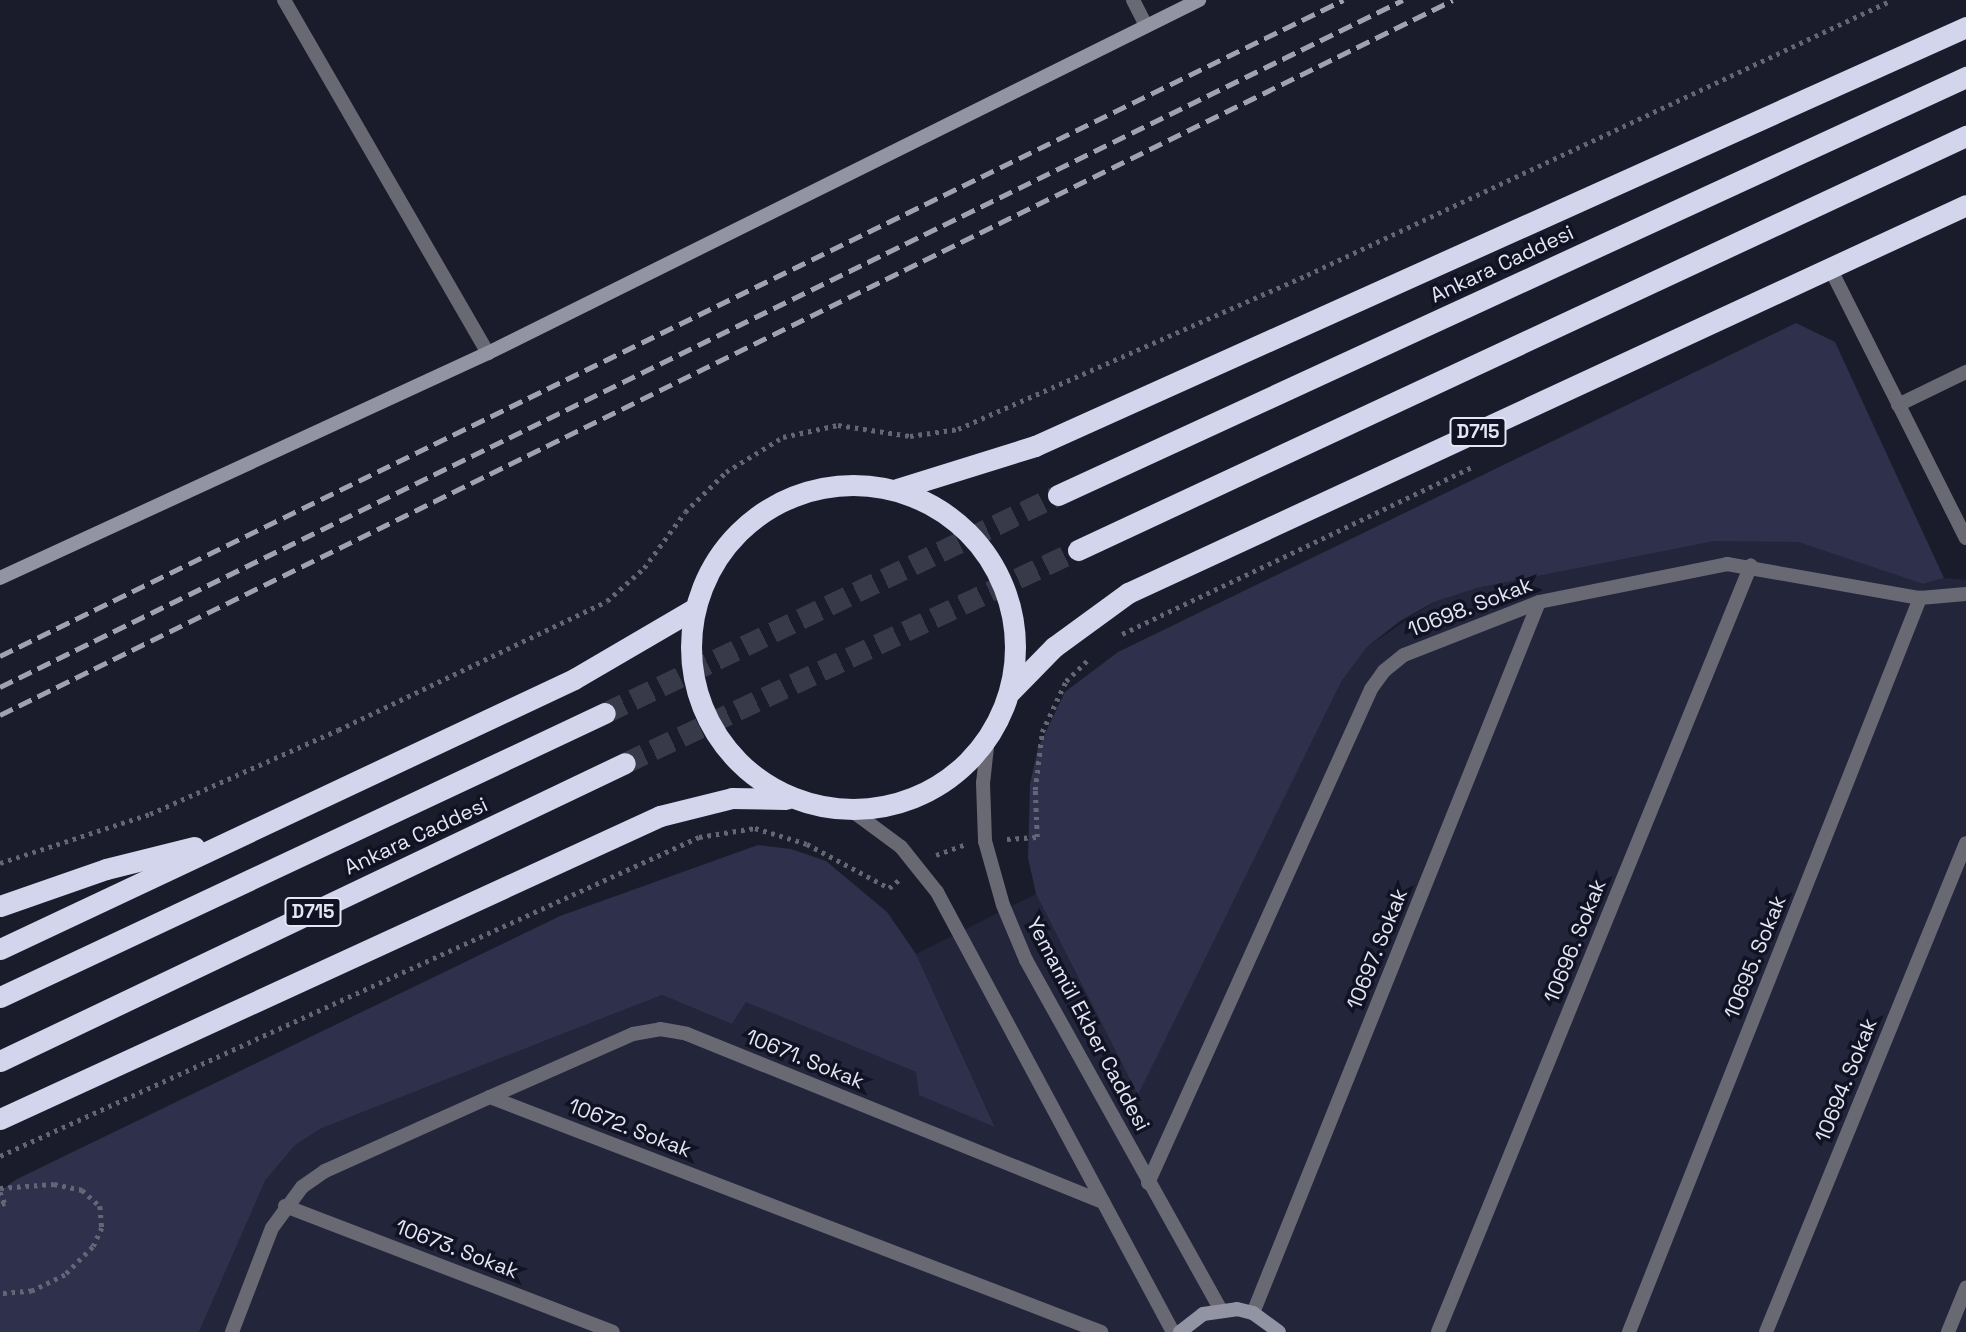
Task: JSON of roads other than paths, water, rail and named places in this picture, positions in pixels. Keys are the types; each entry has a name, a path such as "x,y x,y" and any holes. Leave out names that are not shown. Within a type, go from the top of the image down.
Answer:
{"highway":[{"path":"897,489 1035,446 1966,27"},
{"name":"Ankara Caddesi","path":"1058,495 1966,77"},
{"path":"1078,550 1966,136"},
{"name":"D715","path":"1011,691 1054,647 1128,593 1831,270 1966,205"},
{"path":"0,1119 660,816 732,798 763,796 851,810 897,804 939,786 974,757 988,738 1011,691 1017,640 1006,590 981,545 953,519 897,489 845,484 793,494 748,521 713,561 694,609 690,657 700,704 724,747 760,780 803,802"},
{"path":"0,950 575,679 694,609"},
{"name":"Ankara Caddesi","path":"0,998 605,712"},
{"name":"Ankara Caddesi","path":"0,1061 625,763"},
{"path":"0,906 106,869 240,835"}],"street":[{"path":"284,0 488,353"},
{"path":"1133,0 1146,26"},
{"path":"0,578 488,353 1199,0"},
{"path":"1831,270 1966,538"},
{"path":"1898,405 1966,372"},
{"name":"10698. Sokak","path":"1148,1183 1371,689 1384,671 1404,655 1539,602 1700,568 1751,565 1920,598 1966,594"},
{"name":"10696. Sokak","path":"1438,1332 1751,565"},
{"name":"10695. Sokak","path":"1629,1332 1920,598"},
{"name":"10697. Sokak","path":"1253,1312 1539,602"},
{"name":"Yemamül Ekber Caddesi","path":"988,738 984,814 991,872 1026,960 1220,1309"},
{"path":"851,810 901,847 937,892 1173,1332"},
{"name":"10694. Sokak","path":"1766,1332 1966,843"},
{"name":"10671. Sokak","path":"490,1097 633,1034 660,1029 687,1034 1103,1202"},
{"path":"232,1332 272,1228 285,1206 325,1171 490,1097"},
{"name":"10672. Sokak","path":"490,1097 1101,1332"},
{"name":"10673. Sokak","path":"285,1206 613,1332"},
{"path":"1948,1332 1966,1288"},
{"path":"1180,1332 1203,1314 1220,1309 1253,1312 1279,1332"}],"tunnel":[{"path":"605,713 1058,495"},
{"path":"625,763 1078,550"}],"railway":[{"path":"0,656 1343,0"},
{"path":"0,687 1403,0"},
{"path":"0,715 1453,0"}]}
